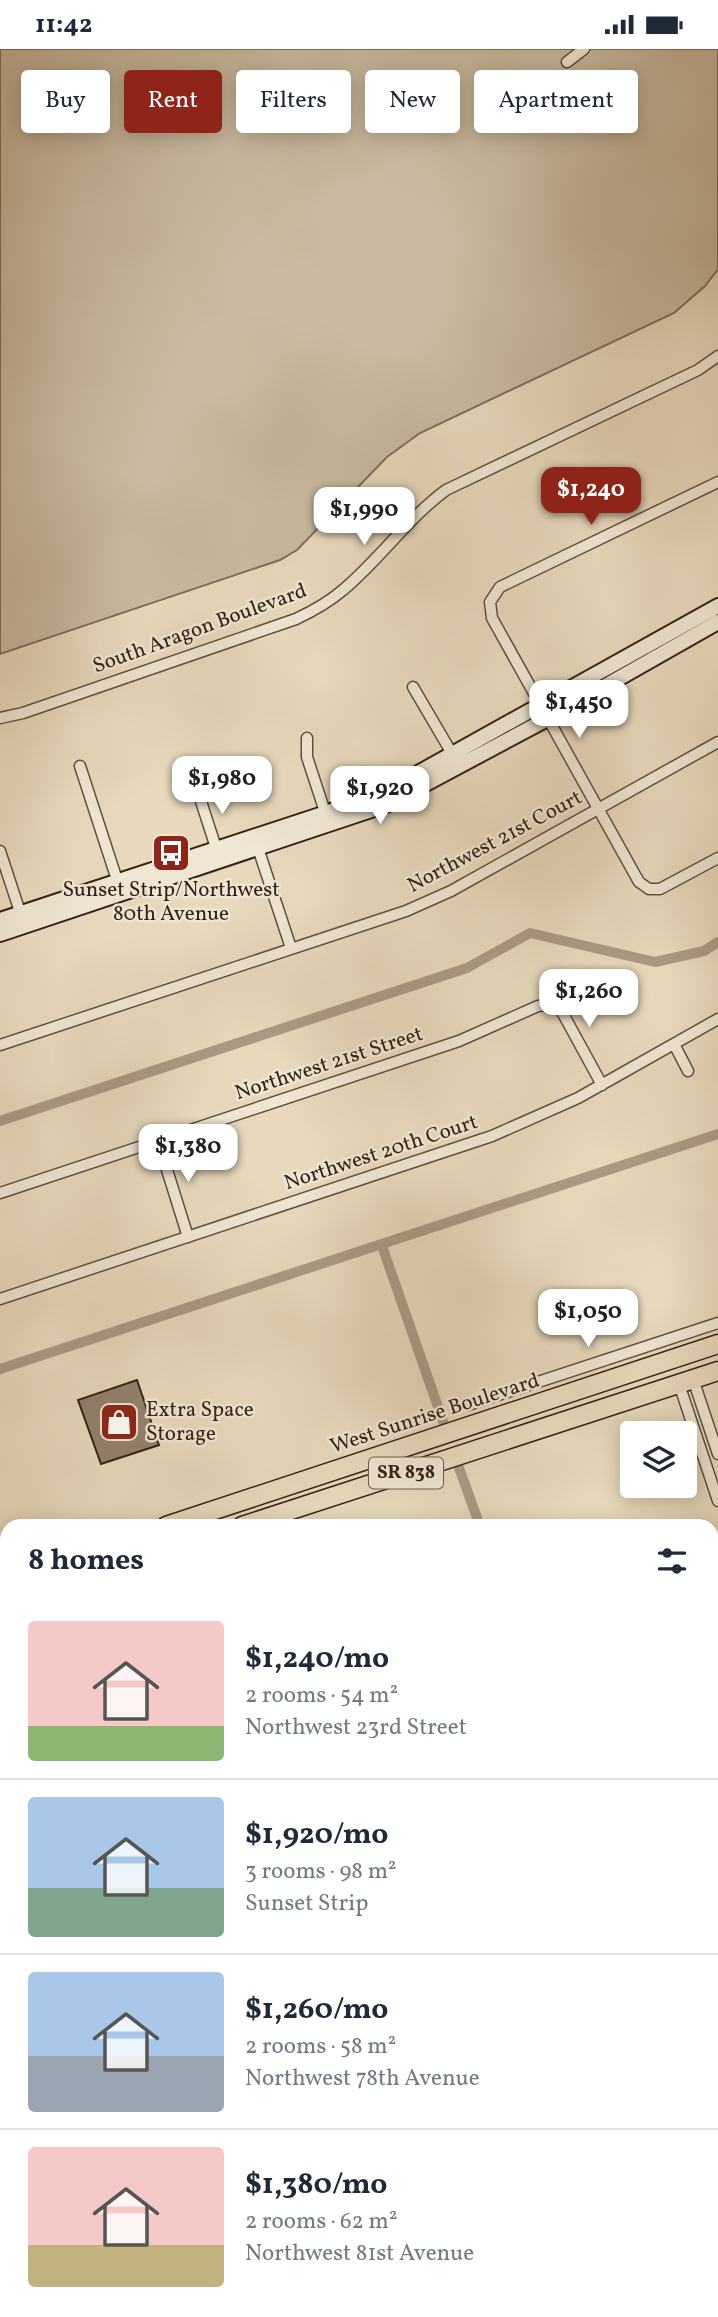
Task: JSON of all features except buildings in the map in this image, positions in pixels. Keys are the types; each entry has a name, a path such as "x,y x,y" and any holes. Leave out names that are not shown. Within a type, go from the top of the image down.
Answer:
{"highway":[{"name":"West Sunrise Boulevard","path":"207,1519 718,1345"},
{"path":"651,1393 673,1359"},
{"name":"SR 838","path":"264,1519 718,1371"}],"street":[{"path":"567,62 584,49"},
{"name":"South Aragon Boulevard","path":"0,718 23,713 296,619 321,606 344,589 423,507 446,490 698,370 718,356"},
{"path":"718,482 499,587 490,602 492,618 639,881 649,889 670,885 718,858"},
{"path":"545,712 718,606"},
{"path":"0,920 22,919 328,819 393,787 456,761 718,622"},
{"path":"413,687 456,761"},
{"path":"307,738 307,757 328,819"},
{"name":"Northwest 21st Court","path":"0,1045 406,911 451,891 718,742"},
{"path":"80,766 119,887"},
{"path":"197,775 197,789 218,855"},
{"path":"256,842 291,948"},
{"path":"0,851 22,919"},
{"path":"0,934 22,919"},
{"name":"Northwest 21st Street","path":"0,1193 459,1041 538,1006 549,1005 561,1010 603,1085"},
{"name":"Northwest 20th Court","path":"0,1299 492,1136 578,1098 718,1019"},
{"path":"674,1044 688,1071"},
{"path":"158,1141 188,1237"},
{"path":"468,1405 718,1323"},
{"path":"673,1359 674,1337"},
{"path":"686,1382 718,1454"},
{"path":"686,1382 718,1501"},
{"path":"337,2317 358,2317"}],"shaded area":[{"path":"0,49 718,49 718,269 705,286 674,313 420,433 387,457 297,550 280,560 0,654"}],"waterway":[{"path":"0,1121 467,968 530,933 655,962 704,951 718,942"},
{"path":"0,1369 718,1134"},
{"path":"382,1246 444,1424"},
{"path":"458,1465 477,1519"}],"place":[{"name":"Sunset Strip/Northwest 80th Avenue","path":"171,853"},
{"name":"Extra Space Storage","path":"119,1422"}]}
